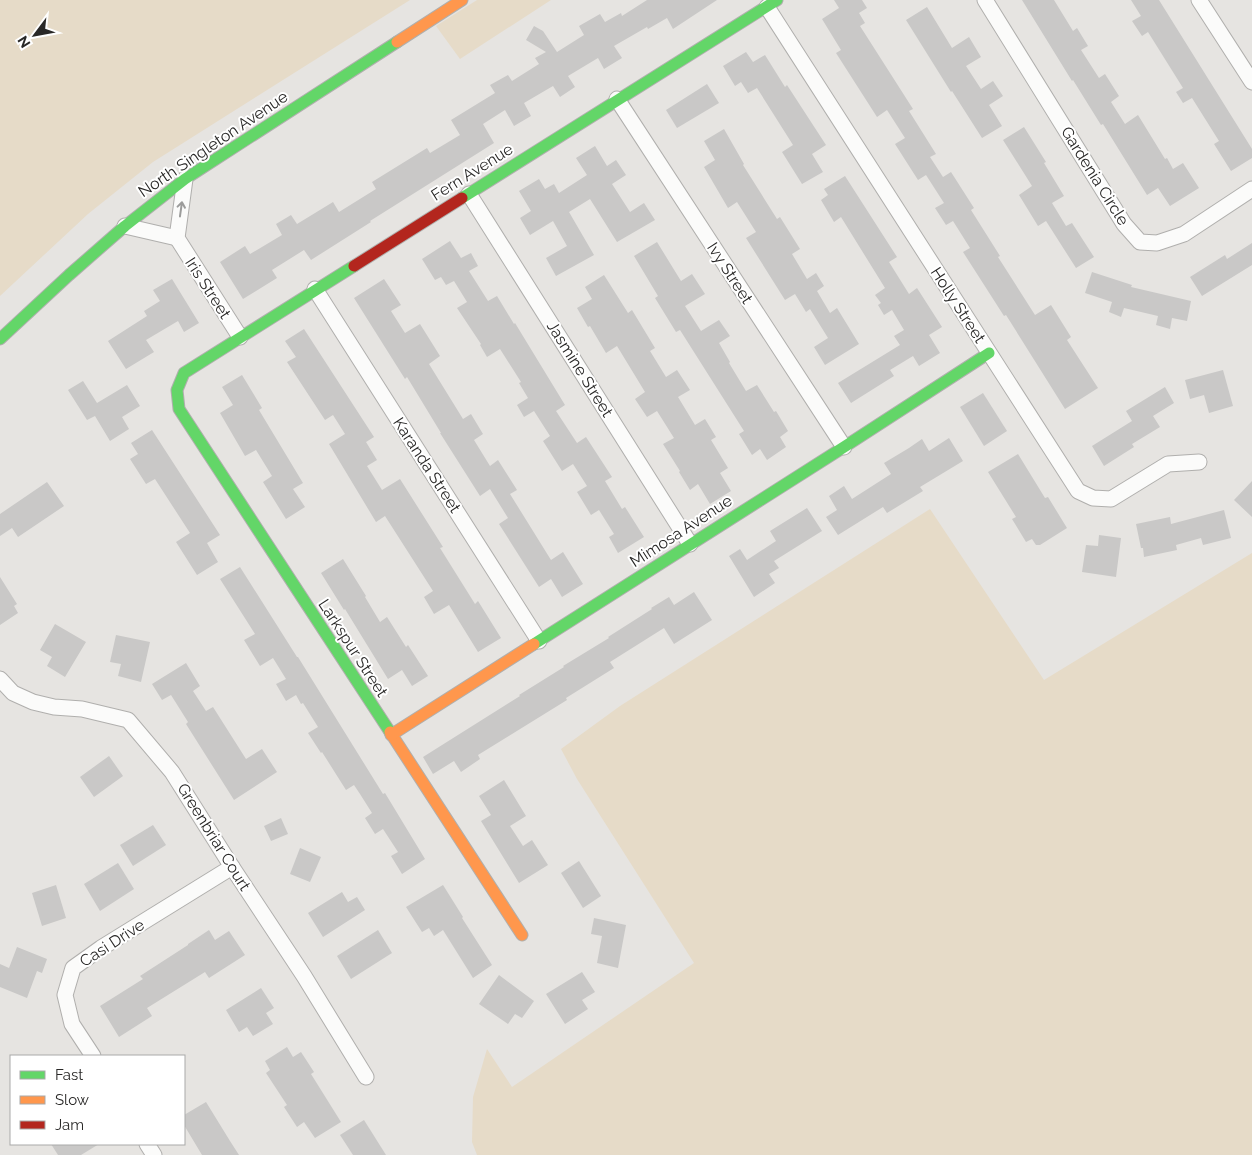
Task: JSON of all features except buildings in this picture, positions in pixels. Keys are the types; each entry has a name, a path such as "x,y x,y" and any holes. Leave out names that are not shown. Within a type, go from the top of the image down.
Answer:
{"street":[{"name":"North Singleton Avenue","path":"0,339 125,226 185,179 462,0"},
{"name":"Gardenia Circle","path":"984,0 1124,224 1140,242 1158,243 1184,234 1252,189"},
{"path":"1199,0 1252,82"},
{"name":"Fern Avenue","path":"184,373 772,3"},
{"name":"Holly Street","path":"772,3 989,353 1078,491 1092,498 1111,499 1168,464 1199,462"},
{"name":"Ivy Street","path":"617,99 844,447"},
{"name":"Iris Street","path":"185,179 177,238 240,337"},
{"name":"Jasmine Street","path":"469,194 690,544"},
{"name":"Iris Street","path":"125,226 177,238"},
{"name":"Karanda Street","path":"315,290 539,641"},
{"name":"Mimosa Avenue","path":"391,735 989,353"},
{"name":"Larkspur Street","path":"184,373 178,390 178,409 522,935"},
{"name":"Greenbriar Court","path":"0,679 13,693 33,702 82,709 128,720 172,772 304,976 366,1076"},
{"name":"Casi Drive","path":"92,1055 72,1024 65,995 73,968 101,948 232,866"}],"shaded area":[{"path":"0,0 410,0 153,162 88,214 0,296"},
{"path":"477,0 551,0 460,59 436,26"},
{"path":"930,509 1044,680 1252,553 1252,1155 477,1155 472,1142 473,1097 487,1049 512,1087 694,963 577,779 561,749 620,706"}],"traffic: fast":[{"path":"462,198 777,0"},
{"path":"0,339 125,226 185,179 397,42"},
{"path":"354,266 184,373 177,390 179,409 390,732"},
{"path":"534,644 989,353"}],"traffic: slow":[{"path":"397,42 462,0"},
{"path":"391,735 534,644"},
{"path":"390,732 522,935"}],"traffic: jam":[{"path":"354,266 462,198"}]}
